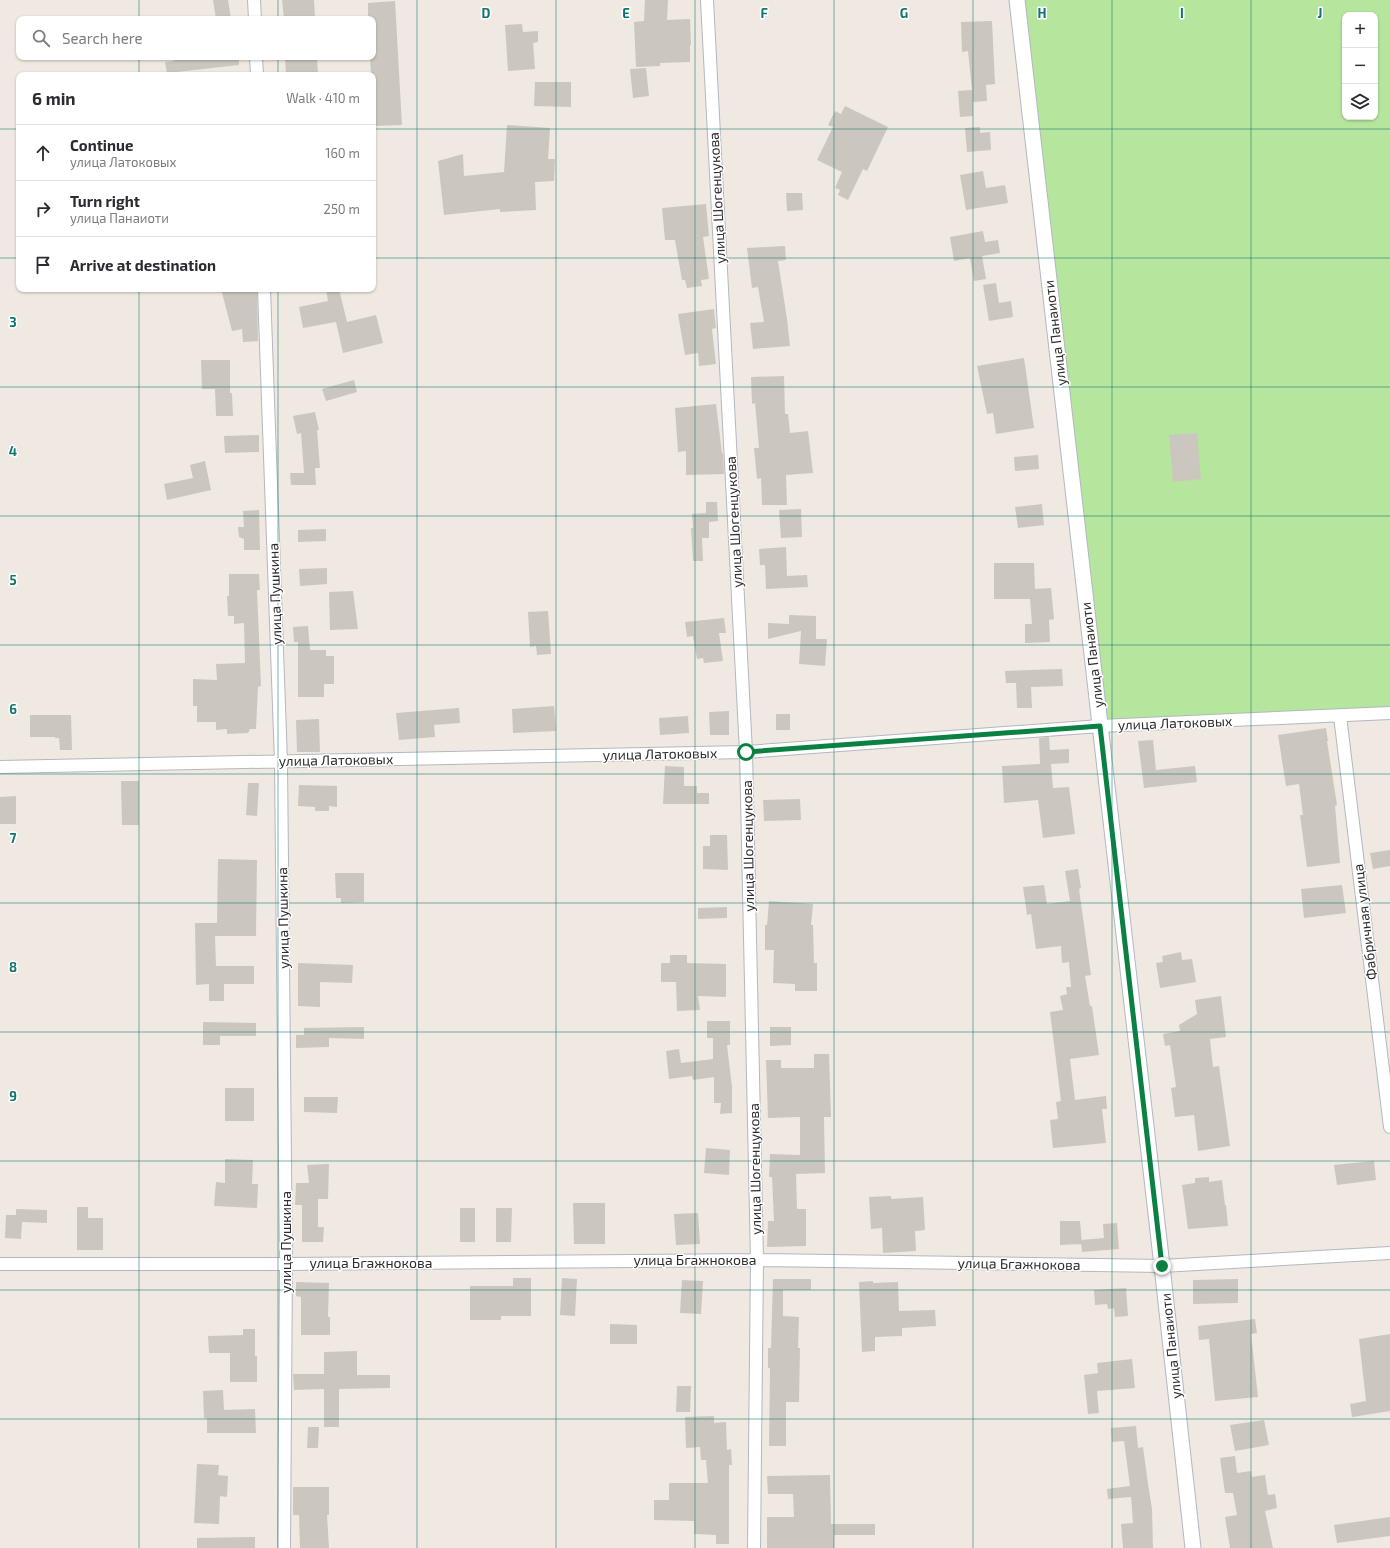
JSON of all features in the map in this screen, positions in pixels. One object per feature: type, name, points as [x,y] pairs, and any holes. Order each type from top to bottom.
[{"type":"street","points":[[254,0],[255,16]]},
{"type":"street","name":"улица Шогенцукова","points":[[707,0],[746,752],[757,1260],[754,1548]]},
{"type":"street","name":"улица Панаиоти","points":[[1017,0],[1162,1266],[1192,1548]]},
{"type":"street","points":[[256,60],[257,72]]},
{"type":"street","name":"улица Пушкина","points":[[264,292],[281,762],[286,1264],[284,1548]]},
{"type":"street","name":"улица Латоковых","points":[[0,767],[746,752],[1100,726],[1390,713]]},
{"type":"street","name":"Фабричная улица","points":[[1340,716],[1390,1127]]},
{"type":"street","name":"улица Бгажнокова","points":[[0,1264],[286,1264],[757,1260],[1162,1266],[1390,1253]]},
{"type":"green space","points":[[1017,0],[1390,0],[1390,713],[1100,726]]},
{"type":"building","points":[[213,0],[228,0],[231,16],[216,16]]},
{"type":"building","points":[[282,0],[314,0],[315,16],[284,16]]},
{"type":"building","points":[[645,0],[668,0],[667,20],[690,19],[690,62],[660,63],[660,66],[636,67],[634,22],[644,21]]},
{"type":"building","points":[[395,1],[402,125],[376,126],[376,72],[371,72],[370,60],[376,60],[376,16],[368,16],[368,3]]},
{"type":"building","points":[[992,21],[995,84],[986,85],[987,101],[973,102],[973,116],[960,117],[958,91],[972,90],[968,51],[962,52],[961,22]]},
{"type":"building","points":[[522,24],[523,32],[538,31],[538,42],[533,43],[535,69],[508,71],[505,25]]},
{"type":"building","points":[[239,60],[239,65],[167,72],[165,62]]},
{"type":"building","points":[[285,60],[317,60],[318,72],[286,72]]},
{"type":"building","points":[[646,68],[649,96],[633,98],[630,69]]},
{"type":"building","points":[[535,82],[571,82],[571,107],[534,106]]},
{"type":"building","points":[[845,106],[888,127],[867,171],[863,169],[848,200],[838,195],[840,190],[835,188],[842,172],[817,160],[833,127],[828,125],[835,111],[841,114]]},
{"type":"building","points":[[507,125],[550,128],[548,159],[555,159],[554,181],[535,182],[536,210],[500,212],[500,209],[444,215],[438,161],[463,154],[464,176],[504,172]]},
{"type":"building","points":[[980,127],[980,133],[990,132],[991,150],[967,152],[965,128]]},
{"type":"building","points":[[983,171],[986,188],[1005,185],[1008,203],[966,210],[960,175]]},
{"type":"building","points":[[786,193],[802,193],[803,210],[787,211]]},
{"type":"building","points":[[706,204],[709,236],[703,237],[709,279],[701,280],[702,286],[687,288],[685,280],[682,280],[675,240],[665,240],[662,208]]},
{"type":"building","points":[[983,231],[985,242],[998,240],[1000,253],[982,256],[986,279],[974,281],[970,258],[954,261],[950,237]]},
{"type":"building","points":[[785,246],[786,260],[778,261],[790,346],[753,349],[750,323],[764,322],[758,287],[752,288],[747,248]]},
{"type":"building","points":[[996,283],[999,303],[1011,301],[1013,317],[989,321],[983,285]]},
{"type":"building","points":[[222,292],[257,292],[258,341],[243,342],[242,329],[232,331]]},
{"type":"building","points":[[326,292],[340,292],[347,322],[376,315],[383,343],[343,353],[336,322],[303,328],[299,307],[328,301]]},
{"type":"building","points":[[714,309],[716,328],[712,329],[716,364],[699,366],[698,353],[685,355],[678,314]]},
{"type":"building","points":[[1024,358],[1034,428],[996,434],[993,413],[987,414],[977,366]]},
{"type":"building","points":[[201,360],[230,360],[230,393],[232,393],[233,416],[216,416],[215,389],[202,389]]},
{"type":"building","points":[[784,376],[785,414],[788,414],[790,433],[808,431],[813,473],[786,475],[787,505],[762,505],[761,478],[757,479],[754,448],[759,448],[755,403],[752,404],[751,377]]},
{"type":"building","points":[[354,380],[357,392],[326,401],[322,389]]},
{"type":"building","points":[[716,404],[723,453],[724,474],[686,475],[686,451],[678,452],[675,408]]},
{"type":"building","points":[[315,412],[319,430],[317,430],[320,468],[315,468],[316,485],[291,485],[290,473],[304,473],[301,433],[297,434],[293,416]]},
{"type":"building","points":[[1197,433],[1201,479],[1173,482],[1169,435]]},
{"type":"building","points":[[259,435],[259,452],[225,453],[224,436]]},
{"type":"building","points":[[1038,455],[1039,469],[1015,471],[1014,457]]},
{"type":"building","points":[[205,461],[211,490],[167,500],[164,484],[193,478],[190,465]]},
{"type":"building","points":[[706,502],[717,502],[718,521],[709,522],[709,538],[702,538],[703,561],[693,561],[691,528],[693,528],[692,514],[706,513]]},
{"type":"building","points":[[1042,504],[1044,525],[1018,528],[1015,507]]},
{"type":"building","points":[[801,509],[802,537],[781,538],[779,510]]},
{"type":"building","points":[[259,510],[260,550],[244,550],[244,539],[239,537],[238,527],[244,527],[243,511]]},
{"type":"building","points":[[326,529],[326,541],[298,542],[298,530]]},
{"type":"building","points":[[786,547],[787,576],[807,575],[808,587],[766,589],[765,565],[760,565],[759,549]]},
{"type":"building","points":[[994,563],[1034,563],[1035,589],[1051,588],[1054,619],[1049,620],[1050,642],[1025,643],[1025,624],[1032,624],[1030,599],[994,599]]},
{"type":"building","points":[[327,568],[327,584],[300,586],[299,569]]},
{"type":"building","points":[[229,574],[259,574],[260,590],[257,590],[261,686],[258,687],[256,729],[250,729],[248,733],[227,734],[227,729],[216,730],[216,722],[197,722],[197,706],[193,706],[193,679],[217,680],[216,664],[245,663],[244,623],[234,624],[234,616],[228,616],[227,596],[229,596]]},
{"type":"building","points":[[353,591],[358,629],[330,630],[329,592]]},
{"type":"building","points":[[548,611],[551,654],[537,655],[536,646],[530,647],[528,612]]},
{"type":"building","points":[[789,615],[816,616],[816,639],[827,639],[825,666],[799,664],[801,631],[768,639],[768,623],[789,624]]},
{"type":"building","points":[[724,618],[726,633],[719,633],[723,661],[704,663],[703,658],[697,659],[693,636],[687,637],[685,622]]},
{"type":"building","points":[[308,626],[310,650],[326,650],[326,656],[334,656],[334,684],[324,684],[324,697],[298,697],[298,642],[294,642],[293,627]]},
{"type":"building","points":[[1062,669],[1063,686],[1031,687],[1032,708],[1017,708],[1016,683],[1006,683],[1005,671]]},
{"type":"building","points":[[554,706],[556,731],[513,733],[512,709]]},
{"type":"building","points":[[459,708],[460,723],[434,725],[435,737],[399,740],[396,713]]},
{"type":"building","points":[[729,711],[729,735],[710,735],[709,712]]},
{"type":"building","points":[[776,714],[790,714],[790,730],[776,730]]},
{"type":"building","points":[[30,715],[71,715],[72,750],[60,750],[59,738],[30,737]]},
{"type":"building","points":[[688,716],[689,733],[660,735],[659,718]]},
{"type":"building","points":[[319,719],[320,752],[297,752],[296,720]]},
{"type":"building","points":[[1326,728],[1337,805],[1335,806],[1340,863],[1307,867],[1300,815],[1303,815],[1299,784],[1286,786],[1278,735]]},
{"type":"building","points":[[1049,737],[1050,750],[1069,749],[1069,763],[1051,764],[1053,788],[1069,787],[1075,834],[1043,838],[1038,800],[1004,803],[1002,766],[1040,764],[1039,738]]},
{"type":"building","points":[[1153,740],[1156,770],[1195,766],[1197,782],[1144,788],[1138,741]]},
{"type":"building","points":[[665,766],[684,767],[684,786],[697,786],[697,793],[709,793],[709,804],[663,804]]},
{"type":"building","points":[[121,781],[139,781],[139,825],[122,825]]},
{"type":"building","points":[[248,783],[259,783],[257,816],[246,815]]},
{"type":"building","points":[[299,785],[337,786],[337,807],[329,806],[329,811],[315,811],[315,807],[298,806]]},
{"type":"building","points":[[16,796],[16,824],[0,824],[0,797]]},
{"type":"building","points":[[800,799],[801,820],[764,821],[763,800]]},
{"type":"building","points":[[710,835],[727,835],[728,870],[703,869],[703,846],[710,846]]},
{"type":"building","points":[[1390,850],[1390,866],[1373,869],[1370,853]]},
{"type":"building","points":[[218,859],[257,860],[256,936],[215,936],[216,966],[254,966],[254,984],[224,984],[224,1001],[209,1001],[209,984],[196,985],[195,923],[217,923]]},
{"type":"building","points":[[1078,869],[1081,888],[1079,889],[1091,975],[1085,976],[1090,1006],[1092,1006],[1099,1055],[1070,1059],[1075,1100],[1106,1096],[1107,1109],[1102,1109],[1106,1143],[1053,1148],[1050,1120],[1058,1119],[1056,1102],[1061,1101],[1050,1012],[1063,1010],[1060,996],[1067,994],[1066,987],[1071,987],[1069,962],[1062,963],[1061,946],[1036,949],[1031,914],[1027,915],[1023,887],[1044,885],[1047,904],[1070,901],[1065,871]]},
{"type":"building","points":[[335,873],[364,873],[364,902],[341,903],[341,898],[336,898]]},
{"type":"building","points":[[1342,885],[1346,913],[1304,918],[1301,889]]},
{"type":"building","points":[[769,901],[813,904],[811,925],[813,925],[814,963],[817,963],[817,991],[795,991],[795,984],[773,983],[774,950],[765,950],[765,925],[767,925]]},
{"type":"building","points":[[727,907],[727,918],[698,919],[698,908]]},
{"type":"building","points":[[1181,952],[1182,960],[1192,959],[1196,982],[1160,988],[1156,963],[1163,962],[1162,956]]},
{"type":"building","points":[[670,955],[687,955],[687,963],[726,964],[726,997],[698,996],[700,1010],[677,1011],[676,982],[661,982],[661,963],[670,963]]},
{"type":"building","points":[[298,963],[353,965],[352,983],[320,982],[320,1007],[298,1006]]},
{"type":"building","points":[[1221,996],[1226,1037],[1210,1039],[1213,1067],[1219,1066],[1230,1146],[1198,1151],[1194,1115],[1175,1117],[1171,1088],[1176,1087],[1170,1045],[1165,1046],[1163,1034],[1180,1031],[1179,1025],[1197,1014],[1195,1000]]},
{"type":"building","points":[[707,1021],[730,1021],[730,1045],[727,1045],[732,1087],[732,1113],[720,1114],[721,1103],[714,1103],[714,1077],[693,1080],[692,1076],[669,1079],[666,1051],[679,1049],[681,1063],[713,1059],[713,1038],[707,1038]]},
{"type":"building","points":[[203,1022],[256,1023],[256,1036],[220,1036],[220,1045],[203,1045]]},
{"type":"building","points":[[364,1027],[364,1039],[329,1038],[329,1047],[296,1048],[296,1035],[304,1035],[304,1028]]},
{"type":"building","points":[[770,1027],[791,1027],[791,1045],[770,1046]]},
{"type":"building","points":[[814,1054],[829,1054],[831,1117],[824,1117],[825,1173],[796,1174],[797,1209],[806,1209],[806,1246],[767,1247],[768,1221],[774,1221],[772,1177],[769,1177],[770,1154],[800,1155],[800,1117],[768,1118],[766,1060],[781,1060],[781,1068],[814,1068]]},
{"type":"building","points":[[225,1088],[254,1088],[254,1121],[225,1121]]},
{"type":"building","points":[[304,1097],[338,1097],[337,1113],[304,1112]]},
{"type":"building","points":[[706,1148],[730,1150],[729,1175],[704,1173]]},
{"type":"building","points":[[225,1159],[253,1160],[252,1184],[258,1184],[257,1208],[214,1206],[216,1182],[225,1183]]},
{"type":"building","points":[[1374,1161],[1376,1180],[1337,1185],[1334,1165]]},
{"type":"building","points":[[329,1164],[328,1199],[318,1199],[318,1227],[324,1227],[323,1242],[302,1242],[302,1205],[295,1205],[296,1183],[309,1183],[307,1165]]},
{"type":"building","points":[[1209,1177],[1209,1182],[1222,1180],[1228,1226],[1188,1229],[1182,1185],[1195,1183],[1195,1178]]},
{"type":"building","points":[[891,1196],[891,1199],[923,1197],[925,1230],[915,1231],[916,1251],[883,1253],[882,1228],[871,1229],[869,1197]]},
{"type":"building","points":[[573,1203],[605,1203],[605,1244],[574,1244]]},
{"type":"building","points":[[77,1207],[88,1207],[88,1218],[103,1218],[103,1250],[77,1250]]},
{"type":"building","points":[[460,1208],[475,1208],[475,1242],[460,1242]]},
{"type":"building","points":[[496,1208],[512,1208],[511,1242],[496,1242]]},
{"type":"building","points":[[16,1209],[47,1210],[47,1223],[22,1222],[21,1239],[5,1238],[6,1215],[16,1215]]},
{"type":"building","points":[[698,1213],[700,1244],[676,1245],[674,1214]]},
{"type":"building","points":[[1060,1221],[1080,1221],[1082,1244],[1060,1245]]},
{"type":"building","points":[[1117,1223],[1119,1249],[1082,1252],[1081,1240],[1104,1238],[1103,1224]]},
{"type":"building","points":[[513,1278],[531,1278],[531,1316],[501,1316],[501,1320],[470,1320],[470,1286],[513,1286]]},
{"type":"building","points":[[562,1278],[577,1279],[575,1316],[560,1315]]},
{"type":"building","points":[[773,1279],[811,1279],[811,1290],[783,1290],[783,1316],[799,1317],[798,1348],[800,1348],[799,1402],[786,1402],[786,1446],[769,1446],[770,1368],[768,1368],[768,1348],[771,1348]]},
{"type":"building","points":[[1238,1279],[1238,1303],[1193,1304],[1193,1280]]},
{"type":"building","points":[[682,1280],[703,1281],[701,1314],[680,1313]]},
{"type":"building","points":[[873,1281],[873,1283],[898,1282],[899,1311],[935,1310],[936,1326],[902,1328],[902,1336],[875,1337],[875,1351],[862,1352],[859,1282]]},
{"type":"building","points":[[296,1282],[329,1283],[328,1317],[330,1317],[330,1335],[301,1335],[301,1297],[296,1296]]},
{"type":"building","points":[[1126,1288],[1128,1316],[1115,1317],[1114,1308],[1108,1309],[1107,1304],[1095,1305],[1094,1290]]},
{"type":"building","points":[[1255,1319],[1257,1333],[1251,1334],[1258,1397],[1215,1401],[1209,1339],[1199,1340],[1198,1326]]},
{"type":"building","points":[[610,1324],[637,1325],[637,1344],[610,1344]]},
{"type":"building","points":[[243,1329],[255,1329],[257,1382],[230,1382],[230,1353],[209,1353],[208,1336],[243,1335]]},
{"type":"building","points":[[1390,1334],[1390,1411],[1352,1417],[1350,1404],[1366,1401],[1359,1339]]},
{"type":"building","points":[[357,1351],[357,1375],[390,1375],[390,1388],[339,1389],[339,1427],[324,1427],[324,1389],[294,1390],[293,1374],[324,1374],[324,1352]]},
{"type":"building","points":[[1132,1359],[1135,1388],[1097,1391],[1099,1413],[1088,1414],[1084,1375],[1098,1373],[1097,1363]]},
{"type":"building","points":[[677,1386],[691,1386],[690,1412],[676,1412]]},
{"type":"building","points":[[223,1390],[224,1410],[255,1409],[256,1433],[207,1433],[207,1418],[204,1418],[203,1391]]},
{"type":"building","points":[[714,1416],[714,1423],[726,1422],[727,1450],[731,1449],[732,1465],[729,1465],[729,1544],[716,1544],[716,1535],[694,1534],[694,1521],[654,1520],[654,1500],[669,1500],[669,1483],[708,1483],[706,1460],[701,1460],[700,1447],[686,1448],[685,1417]]},
{"type":"building","points":[[1264,1420],[1269,1445],[1235,1451],[1230,1425]]},
{"type":"building","points":[[1136,1426],[1138,1448],[1143,1447],[1152,1509],[1153,1548],[1123,1548],[1121,1524],[1133,1523],[1131,1497],[1108,1499],[1107,1489],[1130,1486],[1124,1441],[1112,1442],[1111,1428]]},
{"type":"building","points":[[308,1427],[319,1427],[318,1448],[307,1448]]},
{"type":"building","points":[[1235,1456],[1237,1473],[1251,1471],[1252,1477],[1265,1475],[1268,1495],[1275,1494],[1277,1508],[1265,1511],[1273,1548],[1230,1548],[1225,1517],[1237,1515],[1233,1493],[1225,1493],[1220,1458]]},
{"type":"building","points":[[197,1464],[219,1465],[218,1475],[228,1476],[227,1497],[220,1496],[219,1524],[194,1523]]},
{"type":"building","points":[[830,1475],[831,1524],[875,1524],[875,1535],[834,1535],[834,1548],[767,1548],[767,1517],[794,1517],[793,1494],[768,1494],[767,1476]]},
{"type":"building","points":[[293,1487],[329,1487],[329,1515],[327,1515],[329,1548],[300,1548],[299,1515],[293,1515]]},
{"type":"building","points":[[1390,1517],[1390,1536],[1337,1543],[1334,1525]]},
{"type":"building","points":[[255,1537],[255,1548],[197,1548],[197,1538]]},
{"type":"route","points":[[746,752],[1100,726],[1162,1266]]}]
